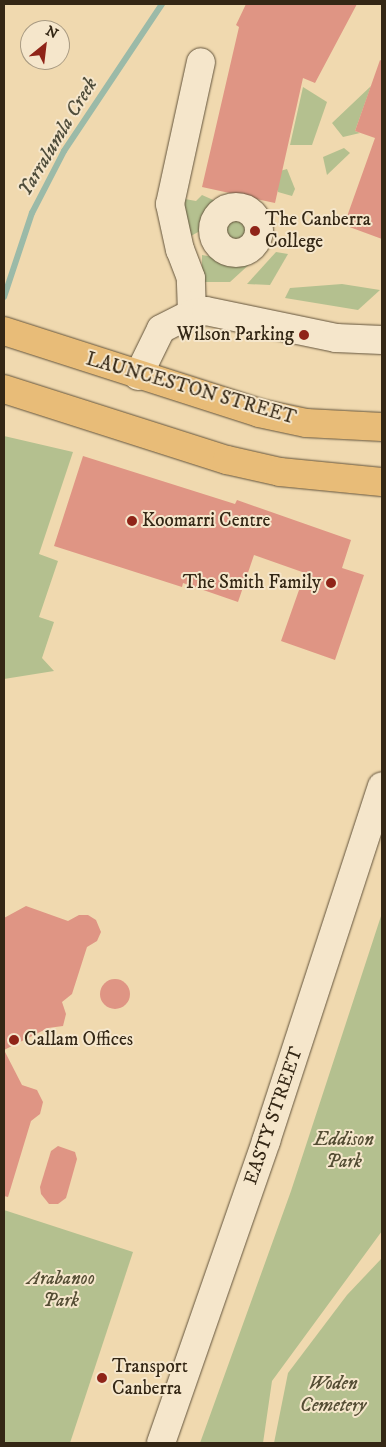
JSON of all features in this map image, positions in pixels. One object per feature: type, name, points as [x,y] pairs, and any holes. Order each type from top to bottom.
[{"type":"main road","name":"LAUNCESTON STREET","points":[[15,335],[138,376],[251,410],[306,423],[382,427]]},
{"type":"main road","points":[[9,391],[227,460],[280,472],[382,482]]},
{"type":"street","points":[[192,313],[192,278],[180,250],[170,204],[201,62]]},
{"type":"street","points":[[180,250],[215,239]]},
{"type":"street","points":[[138,376],[160,329],[192,313],[206,311],[336,338],[382,340]]},
{"type":"street","name":"EASTY STREET","points":[[161,1443],[266,1141],[382,787]]},
{"type":"green space","points":[[371,86],[355,131],[360,133],[343,137],[332,123]]},
{"type":"green space","points":[[303,87],[327,102],[312,145],[290,145]]},
{"type":"green space","points":[[344,148],[350,153],[327,175],[323,157]]},
{"type":"green space","points":[[287,169],[295,189],[292,196],[278,192],[277,187],[280,171]]},
{"type":"green space","points":[[202,195],[220,203],[200,231],[189,237],[180,214],[185,199],[196,201]]},
{"type":"green space","points":[[226,220],[243,220],[248,226],[251,238],[247,242],[224,244],[219,240],[218,229]]},
{"type":"green space","points":[[261,249],[263,252],[230,282],[202,282],[202,255],[236,261]]},
{"type":"green space","points":[[276,252],[288,254],[270,285],[247,284]]},
{"type":"green space","points":[[342,284],[380,290],[358,310],[285,298],[290,288]]},
{"type":"green space","points":[[4,436],[73,452],[39,554],[58,561],[39,617],[54,622],[42,658],[54,671],[4,679]]},
{"type":"green space","name":"Eddison Park","points":[[382,913],[382,1231],[272,1381],[263,1443],[200,1443],[291,1191]]},
{"type":"green space","name":"Arabanoo Park","points":[[4,1210],[133,1252],[70,1443],[4,1443]]},
{"type":"green space","name":"Woden Cemetery","points":[[382,1258],[382,1443],[274,1443],[288,1373],[347,1295]]},
{"type":"building","points":[[246,4],[357,4],[315,83],[303,78],[275,203],[202,187],[239,27],[236,25]]},
{"type":"building","points":[[380,60],[382,61],[382,239],[344,225],[375,138],[355,131]]},
{"type":"building","points":[[83,456],[235,504],[237,500],[351,540],[342,568],[364,575],[335,660],[281,641],[305,573],[254,555],[238,602],[183,583],[182,587],[54,546]]},
{"type":"building","name":"Callam Offices","points":[[26,906],[68,921],[79,915],[88,915],[96,920],[101,932],[97,941],[87,947],[72,994],[62,1002],[66,1014],[63,1026],[48,1028],[4,1050],[4,918]]},
{"type":"building","points":[[115,979],[121,980],[129,988],[129,1000],[121,1008],[115,1009],[109,1008],[101,1000],[100,994],[101,988],[109,980]]},
{"type":"building","points":[[4,1050],[22,1085],[37,1090],[43,1102],[40,1114],[31,1121],[8,1197],[4,1196]]},
{"type":"building","points":[[58,1146],[75,1152],[77,1159],[66,1198],[58,1204],[49,1204],[41,1194],[40,1187],[51,1151]]},
{"type":"waterway","name":"Yarralumla Creek","points":[[4,297],[32,213],[64,151],[162,4]]},
{"type":"place","name":"The Canberra College","points":[[255,231]]},
{"type":"place","name":"Wilson Parking","points":[[304,335]]},
{"type":"place","name":"Koomarri Centre","points":[[132,521]]},
{"type":"place","name":"The Smith Family","points":[[331,583]]},
{"type":"place","name":"Callam Offices","points":[[14,1040]]},
{"type":"place","name":"Transport Canberra","points":[[102,1378]]}]
